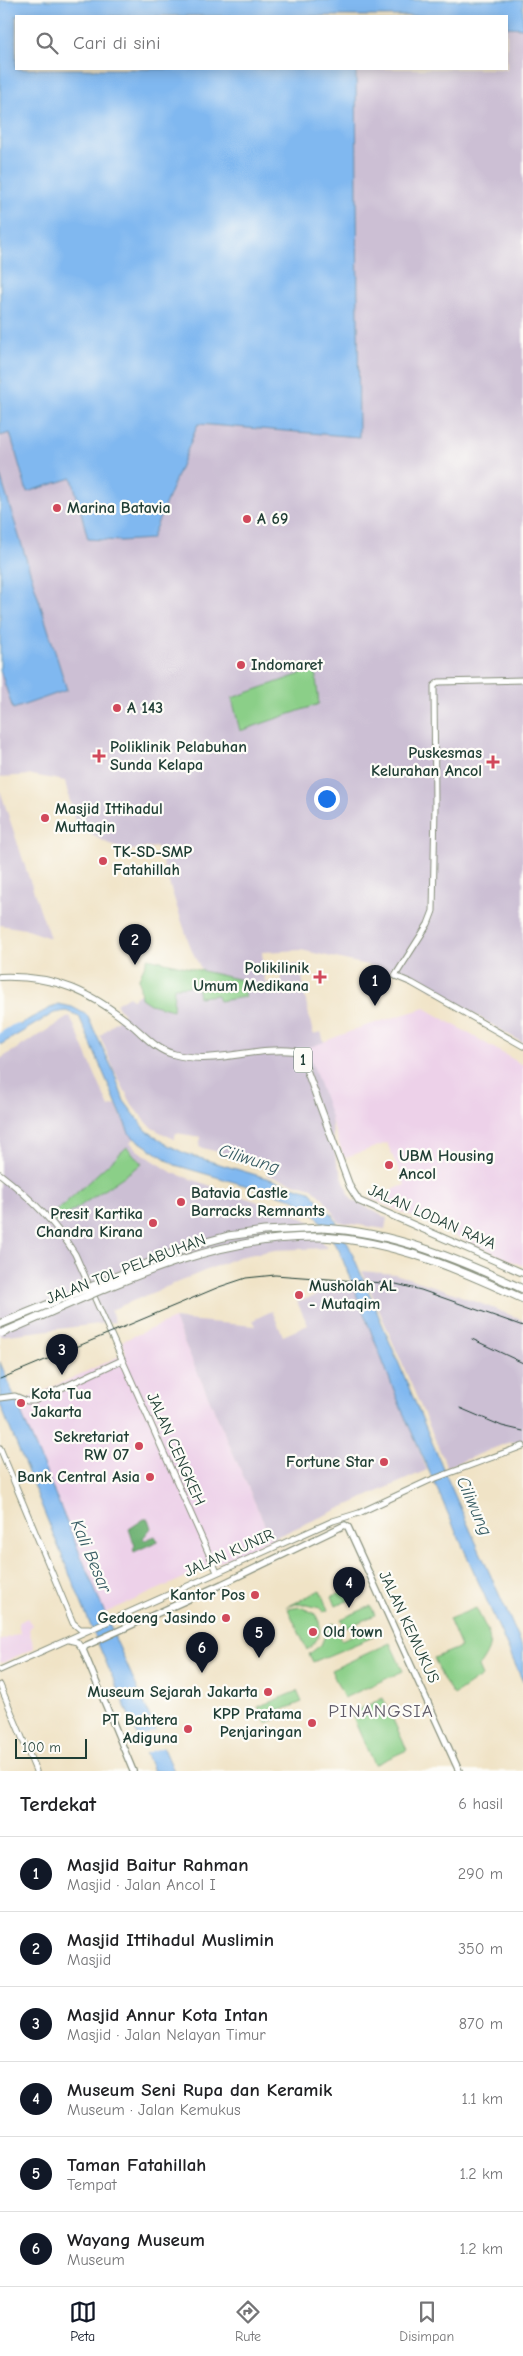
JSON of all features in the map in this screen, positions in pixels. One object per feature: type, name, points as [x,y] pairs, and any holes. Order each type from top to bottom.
[{"type":"highway","name":"JALAN LODAN RAYA","points":[[0,977],[54,982],[81,991],[102,1002],[157,1047],[174,1054],[198,1059],[295,1050],[304,1062],[347,1180],[352,1192],[359,1201],[523,1273]]},
{"type":"highway","name":"JALAN TOL PELABUHAN","points":[[0,1324],[188,1247],[228,1236],[286,1229],[345,1229],[397,1239],[453,1258],[523,1289]]},
{"type":"highway","name":"JALAN TOL PELABUHAN","points":[[0,1333],[206,1252],[238,1244],[285,1238],[346,1239],[406,1251],[459,1270],[523,1299]]},
{"type":"main road","name":"JALAN KUNIR","points":[[83,1650],[85,1646],[94,1641],[345,1525]]},
{"type":"main road","name":"JALAN KEMUKUS","points":[[345,1525],[350,1532],[459,1771]]},
{"type":"main road","points":[[83,1650],[133,1771]]},
{"type":"street","points":[[523,680],[436,683],[434,686],[435,805],[433,911],[428,924],[394,976],[412,983],[523,1046]]},
{"type":"street","name":"JALAN CENGKEH","points":[[0,1174],[32,1200],[63,1235],[87,1277],[217,1572]]},
{"type":"street","points":[[0,1398],[15,1396],[27,1401],[34,1401],[122,1360]]},
{"type":"street","name":"JALAN KUNIR","points":[[111,1621],[428,1481],[523,1446]]},
{"type":"street","points":[[0,1448],[73,1623],[78,1627],[89,1629]]},
{"type":"street","name":"JALAN KUNIR","points":[[111,1621],[335,1518],[358,1511],[403,1492]]},
{"type":"street","points":[[0,1670],[89,1629],[111,1621]]},
{"type":"street","points":[[66,1640],[71,1635],[73,1623]]},
{"type":"street","points":[[66,1640],[77,1642],[83,1650]]},
{"type":"street","points":[[0,1685],[36,1771]]},
{"type":"shaded area","points":[[508,27],[523,28],[523,1043],[406,974],[301,950],[262,952],[265,983],[282,981],[279,963],[301,965],[304,992],[313,1034],[321,1032],[324,1042],[307,1048],[331,1117],[336,1160],[351,1199],[387,1218],[385,1229],[339,1222],[324,1199],[312,1188],[267,1175],[268,1165],[199,1147],[201,1137],[176,1133],[174,1139],[152,1128],[134,1108],[115,1072],[100,1036],[124,1014],[116,1004],[129,996],[133,999],[141,993],[142,998],[173,1009],[174,987],[241,980],[203,973],[191,949],[157,847],[123,851],[76,827],[65,781],[32,775],[0,777],[0,670],[13,708],[67,690],[0,475],[0,436],[10,433],[27,491],[72,478],[81,510],[151,539],[197,424],[359,437],[356,70],[508,70]]},
{"type":"shaded area","points":[[0,790],[50,938],[25,929],[0,925]]},
{"type":"shaded area","points":[[425,1008],[523,1065],[523,1266],[370,1198],[405,1185],[387,1143],[344,1158],[307,1048],[362,1027]]},
{"type":"shaded area","points":[[70,1016],[109,1107],[116,1105],[129,1133],[134,1138],[130,1142],[137,1150],[173,1173],[309,1221],[327,1248],[275,1250],[238,1257],[111,1310],[115,1322],[0,1336],[0,1059]]},
{"type":"shaded area","points":[[362,1271],[395,1274],[443,1289],[523,1320],[523,1441],[507,1443],[447,1467]]},
{"type":"shaded area","points":[[352,1283],[427,1470],[271,1539],[174,1319],[256,1326],[253,1320],[272,1311],[283,1336],[308,1325],[297,1302]]},
{"type":"shaded area","points":[[174,1319],[271,1539],[105,1613],[16,1400],[27,1399],[126,1353],[122,1341]]},
{"type":"shaded area","points":[[27,1618],[32,1625],[29,1630],[34,1648],[2,1663],[0,1661],[0,1641],[20,1633],[18,1623]]},
{"type":"green space","points":[[315,669],[319,704],[240,731],[232,698]]},
{"type":"green space","points":[[148,958],[241,980],[245,997],[219,1001],[217,995],[199,997],[197,986],[174,987],[173,1010],[150,1004],[141,998],[139,978]]},
{"type":"green space","points":[[127,1147],[142,1164],[55,1223],[51,1216]]},
{"type":"green space","points":[[144,1519],[148,1519],[151,1528],[143,1538],[145,1540],[155,1536],[158,1541],[134,1552],[133,1548],[135,1546],[129,1529]]},
{"type":"green space","points":[[361,1583],[365,1593],[336,1606],[332,1596]]},
{"type":"green space","points":[[320,1590],[328,1610],[323,1612],[320,1608],[299,1603],[287,1607]]},
{"type":"green space","points":[[371,1606],[375,1615],[346,1628],[341,1619]]},
{"type":"green space","points":[[300,1607],[314,1613],[320,1628],[318,1637],[307,1650],[288,1609]]},
{"type":"green space","points":[[476,1608],[488,1631],[490,1644],[478,1667],[482,1676],[454,1695],[444,1681],[434,1658],[461,1647],[449,1619]]},
{"type":"green space","points":[[334,1623],[341,1640],[369,1629],[373,1637],[313,1662],[309,1654],[321,1645],[329,1625]]},
{"type":"green space","points":[[390,1643],[403,1671],[344,1698],[331,1670]]},
{"type":"green space","points":[[297,1691],[302,1702],[277,1712],[279,1718],[266,1723],[258,1707]]},
{"type":"green space","points":[[383,1698],[407,1750],[374,1765],[351,1713]]},
{"type":"water","points":[[0,0],[523,0],[523,28],[508,27],[508,15],[15,15],[15,70],[356,70],[359,437],[198,424],[151,539],[120,541],[88,539],[72,478],[27,492],[10,433],[0,436]]},
{"type":"water","points":[[0,475],[67,690],[13,709],[0,670]]},
{"type":"water","points":[[58,1004],[72,1007],[87,1015],[113,1070],[124,1101],[146,1130],[166,1144],[186,1154],[310,1191],[333,1216],[350,1248],[448,1480],[523,1648],[523,1682],[401,1408],[339,1250],[319,1219],[296,1200],[175,1165],[134,1138],[129,1133],[79,1016],[66,1011],[54,1013],[0,1045],[0,1037]]},
{"type":"water","points":[[0,1362],[116,1640],[174,1771],[153,1771],[99,1646],[0,1404]]},
{"type":"pier","points":[[157,1730],[164,1747],[143,1754],[137,1738]]},
{"type":"waterway","name":"Ciliwung","points":[[0,1038],[16,1028]]},
{"type":"railway","points":[[0,1379],[219,1287],[246,1278],[275,1275],[396,1284],[421,1290],[523,1326]]},
{"type":"railway","points":[[472,1339],[523,1363]]},
{"type":"railway","points":[[460,1408],[502,1426],[523,1431]]},
{"type":"place","name":"Marina Batavia","points":[[57,508]]},
{"type":"place","name":"A 69","points":[[247,519]]},
{"type":"place","name":"Indomaret","points":[[241,665]]},
{"type":"place","name":"A 143","points":[[117,708]]},
{"type":"place","name":"Poliklinik Pelabuhan Sunda Kelapa","points":[[99,756]]},
{"type":"place","name":"Puskesmas Kelurahan Ancol","points":[[493,762]]},
{"type":"place","name":"Masjid Ittihadul Muttaqin","points":[[45,818]]},
{"type":"place","name":"TK-SD-SMP Fatahillah","points":[[103,861]]},
{"type":"place","name":"Masjid Ittihadul Muslimin","points":[[135,965]]},
{"type":"place","name":"Polikilinik Umum Medikana","points":[[320,977]]},
{"type":"place","name":"Masjid Baitur Rahman","points":[[375,1006]]},
{"type":"place","name":"UBM Housing Ancol","points":[[389,1165]]},
{"type":"place","name":"Batavia Castle Barracks Remnants","points":[[181,1202]]},
{"type":"place","name":"Presit Kartika Chandra Kirana","points":[[153,1223]]},
{"type":"place","name":"Musholah AL - Mutaqim","points":[[299,1295]]},
{"type":"place","name":"Masjid Annur Kota Intan","points":[[62,1375]]},
{"type":"place","name":"Kota Tua Jakarta","points":[[21,1403]]},
{"type":"place","name":"Sekretariat RW 07","points":[[139,1446]]},
{"type":"place","name":"Fortune Star","points":[[384,1462]]},
{"type":"place","name":"Bank Central Asia","points":[[150,1477]]},
{"type":"place","name":"Kantor Pos","points":[[255,1595]]},
{"type":"place","name":"Museum Seni Rupa dan Keramik","points":[[349,1608]]},
{"type":"place","name":"Gedoeng Jasindo","points":[[226,1618]]},
{"type":"place","name":"Old town","points":[[313,1632]]},
{"type":"place","name":"Taman Fatahillah","points":[[259,1658]]},
{"type":"place","name":"Wayang Museum","points":[[202,1673]]},
{"type":"place","name":"Museum Sejarah Jakarta","points":[[268,1692]]},
{"type":"place","name":"KPP Pratama Penjaringan","points":[[312,1723]]},
{"type":"place","name":"PT Bahtera Adiguna","points":[[188,1729]]},
{"type":"district","name":"PINANGSIA","points":[[381,1711]]},
{"type":"water label","name":"Kali Besar","points":[[91,1556]]}]
